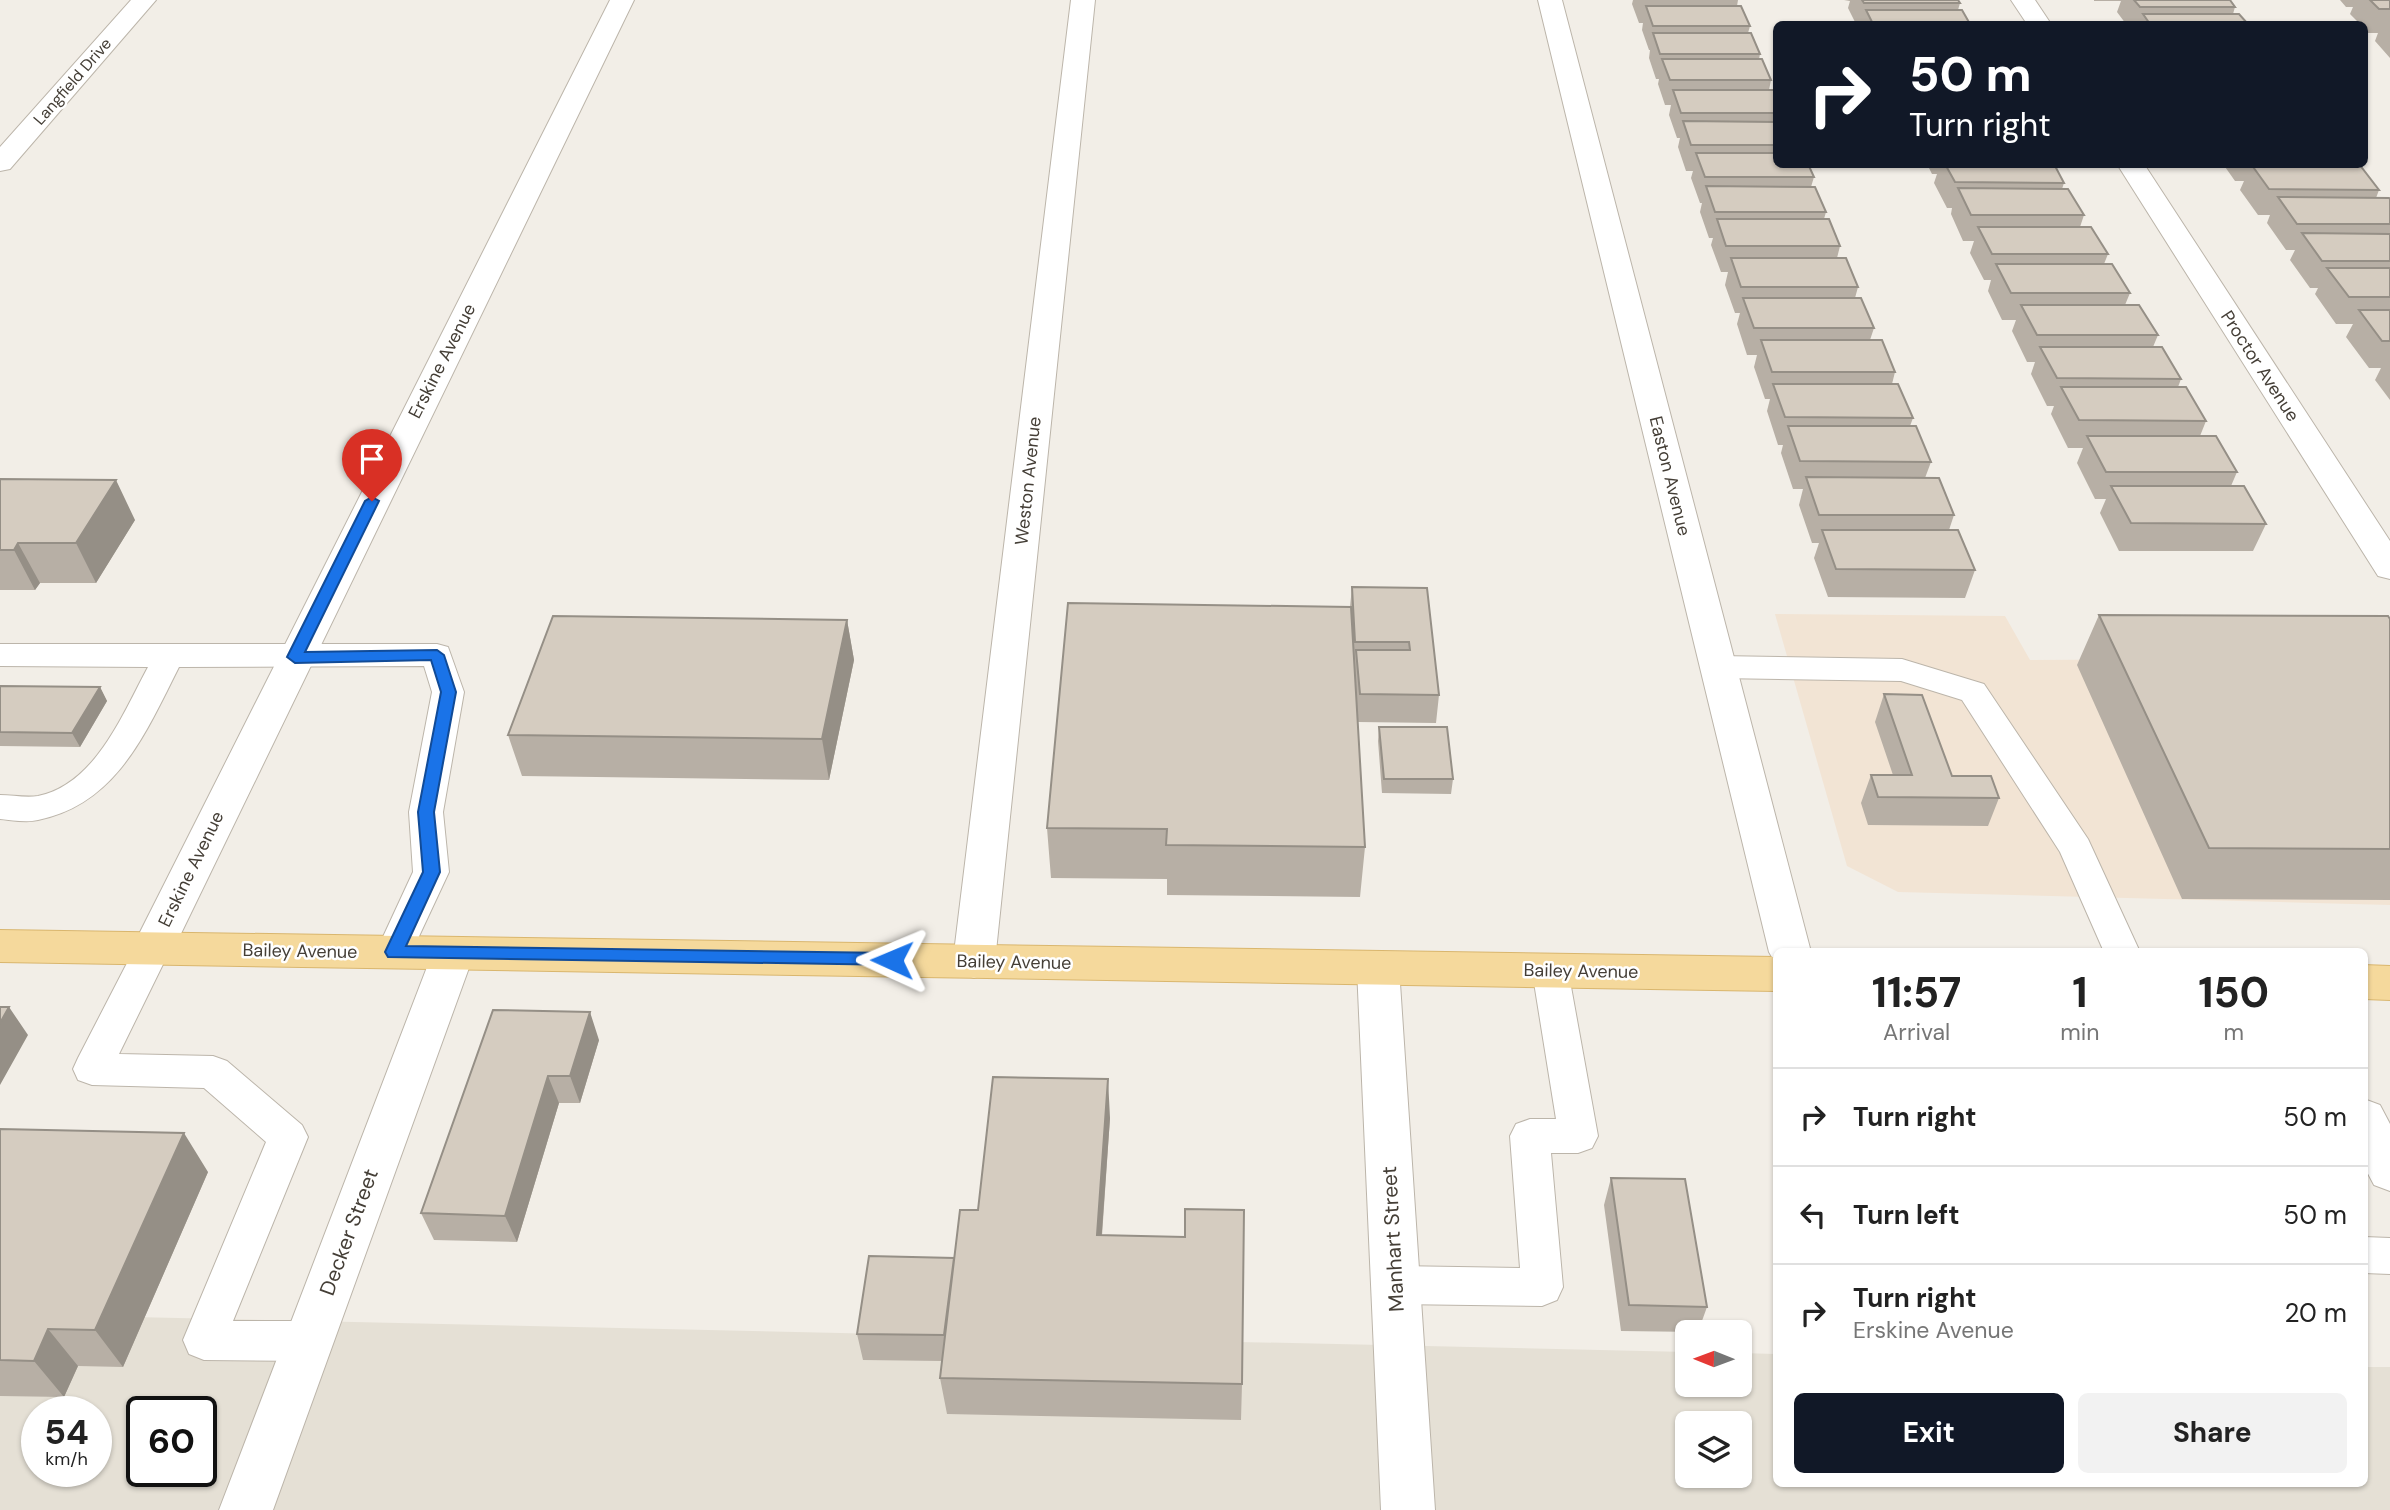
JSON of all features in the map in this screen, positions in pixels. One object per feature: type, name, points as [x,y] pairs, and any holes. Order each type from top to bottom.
[{"type":"main road","name":"Bailey Avenue","points":[[0,946],[1773,974]]},
{"type":"main road","points":[[2368,982],[2390,983]]},
{"type":"street","name":"Langfield Drive","points":[[0,163],[144,0]]},
{"type":"street","name":"Erskine Avenue","points":[[153,948],[622,0]]},
{"type":"street","name":"Weston Avenue","points":[[974,961],[1083,0]]},
{"type":"street","name":"Easton Avenue","points":[[1550,0],[1789,948]]},
{"type":"street","points":[[2023,0],[2037,21]]},
{"type":"street","name":"Proctor Avenue","points":[[2133,168],[2390,568]]},
{"type":"street","name":"Decker Street","points":[[246,1510],[453,954]]},
{"type":"street","name":"Manhart Street","points":[[1378,968],[1408,1510]]},
{"type":"street","points":[[2368,1126],[2390,1171]]},
{"type":"lane","points":[[0,655],[437,655],[448,692],[426,812],[431,872],[394,952]]},
{"type":"lane","points":[[0,807],[39,808],[74,794],[107,769],[169,656]]},
{"type":"lane","points":[[1718,667],[1902,670],[1973,692],[2076,848],[2120,948]]},
{"type":"lane","points":[[153,948],[92,1069],[214,1072],[288,1137],[204,1340],[309,1341]]},
{"type":"lane","points":[[1396,1285],[1542,1287],[1530,1136],[1578,1136],[1550,970]]},
{"type":"lane","points":[[2368,1255],[2390,1256]]},
{"type":"shaded area","points":[[1775,614],[2005,616],[2030,660],[2367,658],[2390,696],[2390,905],[1898,892],[1847,866]]},
{"type":"shaded area","points":[[0,1314],[1675,1352],[1675,1397],[1752,1397],[1752,1353],[1773,1354],[1773,1487],[2368,1487],[2368,1367],[2390,1367],[2390,1510],[0,1510]]},
{"type":"building","points":[[1862,0],[1958,0],[1960,3],[1864,3]]},
{"type":"building","points":[[2134,0],[2230,0],[2235,7],[2140,7]]},
{"type":"building","points":[[2370,0],[2390,0],[2390,9],[2379,9]]},
{"type":"building","points":[[1646,6],[1741,6],[1750,26],[1653,26]]},
{"type":"building","points":[[1866,10],[1962,10],[1968,21],[1872,21]]},
{"type":"building","points":[[2143,14],[2239,14],[2245,21],[2148,21]]},
{"type":"building","points":[[1653,33],[1751,33],[1760,54],[1660,54]]},
{"type":"building","points":[[1662,59],[1762,59],[1771,80],[1670,80]]},
{"type":"building","points":[[1673,90],[1773,90],[1773,113],[1681,113]]},
{"type":"building","points":[[1683,121],[1773,122],[1773,145],[1691,145]]},
{"type":"building","points":[[1696,153],[1773,153],[1773,168],[1810,168],[1814,177],[1705,177]]},
{"type":"building","points":[[1947,168],[2056,168],[2064,183],[1955,182]]},
{"type":"building","points":[[2254,168],[2362,168],[2379,190],[2269,189]]},
{"type":"building","points":[[1706,186],[1815,187],[1826,212],[1715,212]]},
{"type":"building","points":[[1958,188],[2068,189],[2084,215],[1971,215]]},
{"type":"building","points":[[2278,197],[2389,198],[2390,224],[2297,224]]},
{"type":"building","points":[[1717,219],[1829,219],[1840,246],[1726,246]]},
{"type":"building","points":[[1978,227],[2091,227],[2108,254],[1992,254]]},
{"type":"building","points":[[2302,233],[2390,234],[2390,261],[2322,261]]},
{"type":"building","points":[[1731,258],[1846,258],[1858,287],[1741,287]]},
{"type":"building","points":[[1996,264],[2112,264],[2130,293],[2011,293]]},
{"type":"building","points":[[2327,268],[2390,268],[2390,297],[2349,297]]},
{"type":"building","points":[[1743,298],[1861,298],[1874,328],[1754,328]]},
{"type":"building","points":[[2021,305],[2139,305],[2158,335],[2037,335]]},
{"type":"building","points":[[2359,310],[2390,310],[2390,341],[2382,341]]},
{"type":"building","points":[[1761,340],[1882,340],[1895,372],[1772,372]]},
{"type":"building","points":[[2040,347],[2162,347],[2181,379],[2057,378]]},
{"type":"building","points":[[1773,384],[1898,384],[1913,418],[1785,417]]},
{"type":"building","points":[[2061,387],[2186,387],[2206,421],[2079,420]]},
{"type":"building","points":[[1788,426],[1916,426],[1931,462],[1800,461]]},
{"type":"building","points":[[2087,436],[2216,436],[2237,472],[2106,472]]},
{"type":"building","points":[[1806,477],[1939,478],[1954,515],[1819,515]]},
{"type":"building","points":[[0,479],[116,480],[76,543],[18,543],[14,550],[0,550]]},
{"type":"building","points":[[2111,486],[2244,486],[2266,524],[2131,523]]},
{"type":"building","points":[[1822,530],[1958,530],[1975,570],[1836,569]]},
{"type":"building","points":[[1352,587],[1427,588],[1439,695],[1360,694],[1356,650],[1410,650],[1409,642],[1355,642]]},
{"type":"building","points":[[1068,603],[1351,607],[1365,847],[1166,845],[1167,829],[1047,828]]},
{"type":"building","points":[[2099,615],[2388,616],[2390,849],[2209,848]]},
{"type":"building","points":[[553,616],[847,620],[822,739],[508,735]]},
{"type":"building","points":[[0,686],[100,687],[72,733],[0,732]]},
{"type":"building","points":[[1884,694],[1922,695],[1952,776],[1991,776],[1999,798],[1878,797],[1871,775],[1912,775]]},
{"type":"building","points":[[1379,727],[1447,727],[1453,779],[1384,779]]},
{"type":"building","points":[[0,1007],[9,1007],[0,1023]]},
{"type":"building","points":[[493,1010],[590,1012],[570,1076],[548,1076],[505,1216],[421,1213]]},
{"type":"building","points":[[993,1077],[1108,1079],[1097,1235],[1185,1237],[1185,1209],[1244,1210],[1242,1384],[940,1378],[960,1210],[978,1210]]},
{"type":"building","points":[[0,1129],[184,1133],[95,1330],[48,1329],[34,1361],[0,1360]]},
{"type":"building","points":[[1611,1178],[1685,1179],[1707,1307],[1629,1305]]},
{"type":"building","points":[[869,1256],[954,1258],[944,1335],[857,1334]]},
{"type":"route","points":[[372,501],[295,657],[437,655],[448,692],[426,812],[431,872],[394,952],[892,960]]}]
